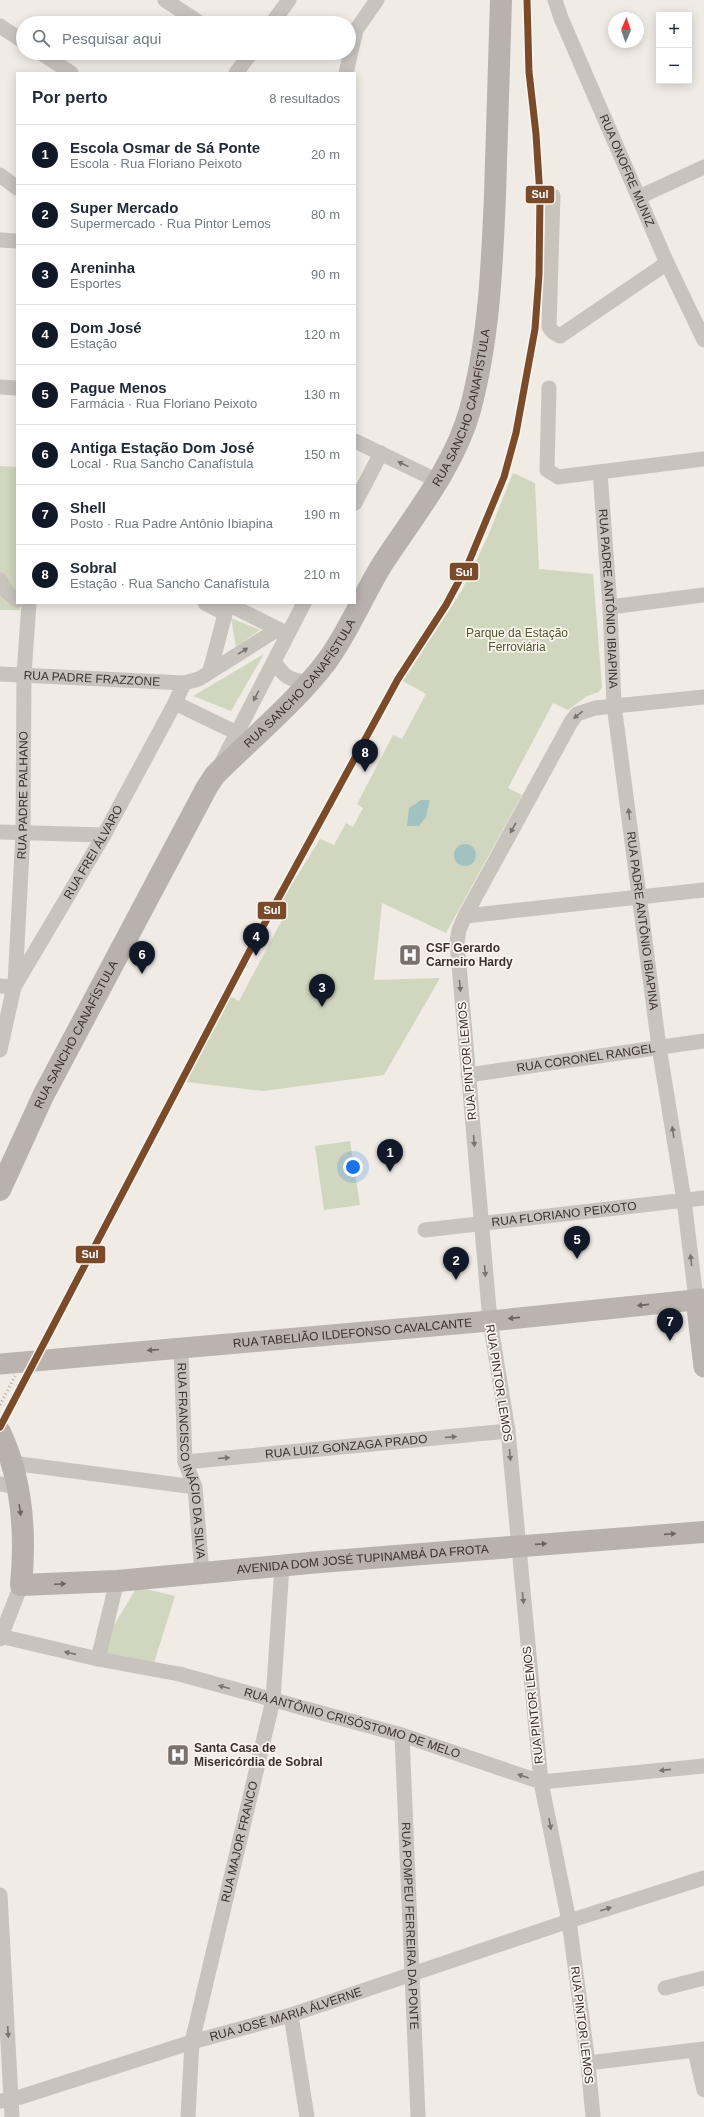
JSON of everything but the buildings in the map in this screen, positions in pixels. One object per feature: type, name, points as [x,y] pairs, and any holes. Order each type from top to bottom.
[{"type":"main road","name":"RUA SANCHO CANAFÍSTULA","points":[[0,1190],[43,1096],[215,776],[309,682],[340,640],[382,565],[438,481],[460,440],[470,411],[486,328],[492,247],[501,0]]},
{"type":"main road","name":"RUA TABELIÃO ILDEFONSO CAVALCANTE","points":[[0,1364],[490,1321],[700,1299]]},
{"type":"main road","name":"RUA PADRE ANTÔNIO IBIAPINA","points":[[700,1299],[704,1367]]},
{"type":"main road","points":[[0,1432],[12,1463],[8,1486],[24,1552],[21,1585]]},
{"type":"main road","name":"AVENIDA DOM JOSÉ TUPINAMBÁ DA FROTA","points":[[21,1585],[116,1581],[517,1545],[704,1532]]},
{"type":"street","points":[[166,0],[190,16]]},
{"type":"street","points":[[277,16],[289,0]]},
{"type":"street","points":[[356,30],[377,0]]},
{"type":"street","name":"RUA ONOFRE MUNIZ","points":[[555,0],[561,18],[667,263],[704,340]]},
{"type":"street","points":[[0,26],[16,37]]},
{"type":"street","points":[[51,60],[69,72]]},
{"type":"street","points":[[237,72],[244,60]]},
{"type":"street","points":[[346,72],[349,60]]},
{"type":"street","points":[[639,197],[704,167]]},
{"type":"street","points":[[0,176],[16,187]]},
{"type":"street","points":[[553,196],[549,327],[553,332],[560,336],[667,263]]},
{"type":"street","points":[[0,240],[16,241]]},
{"type":"street","points":[[0,387],[16,388]]},
{"type":"street","points":[[549,388],[547,470],[558,477],[704,459]]},
{"type":"street","points":[[356,441],[438,481]]},
{"type":"street","points":[[356,501],[381,453]]},
{"type":"street","name":"RUA PADRE ANTÔNIO IBIAPINA","points":[[600,472],[610,607],[614,705],[659,1047],[700,1299]]},
{"type":"street","points":[[0,580],[7,592],[16,598]]},
{"type":"street","points":[[610,607],[704,595]]},
{"type":"street","name":"RUA PADRE PALHANO","points":[[7,986],[23,833],[24,604]]},
{"type":"street","points":[[212,604],[227,606],[283,632]]},
{"type":"street","points":[[215,776],[274,662],[283,632],[303,604]]},
{"type":"street","points":[[210,671],[227,606]]},
{"type":"street","points":[[184,683],[199,679],[210,671],[283,632]]},
{"type":"street","points":[[274,662],[280,672],[287,678],[296,681],[309,682]]},
{"type":"street","name":"RUA PADRE FRAZZONE","points":[[0,674],[184,683]]},
{"type":"street","name":"RUA FREI ÁLVARO","points":[[0,1050],[7,986],[104,835],[175,703],[184,683]]},
{"type":"street","name":"RUA PINTOR LEMOS","points":[[593,2117],[588,2063],[569,1921],[541,1782],[517,1545],[508,1431],[490,1321],[457,955],[459,930],[465,916],[571,722],[577,714],[585,710],[614,705],[704,697]]},
{"type":"street","points":[[175,703],[237,733]]},
{"type":"street","points":[[0,832],[104,835]]},
{"type":"street","points":[[465,916],[704,890]]},
{"type":"street","name":"RUA CORONEL RANGEL","points":[[468,1075],[704,1041]]},
{"type":"street","name":"RUA FLORIANO PEIXOTO","points":[[425,1230],[704,1198]]},
{"type":"street","name":"RUA FRANCISCO INÁCIO DA SILVA","points":[[180,1348],[185,1462],[195,1487],[202,1574]]},
{"type":"street","name":"RUA LUIZ GONZAGA PRADO","points":[[185,1462],[508,1431]]},
{"type":"street","points":[[12,1463],[195,1487]]},
{"type":"street","name":"RUA MAJOR FRANCO","points":[[188,2117],[192,2042],[274,1700],[282,1566]]},
{"type":"street","points":[[98,1659],[116,1581]]},
{"type":"street","points":[[0,1639],[21,1585]]},
{"type":"street","name":"RUA ANTÔNIO CRISÓSTOMO DE MELO","points":[[0,1636],[98,1659],[179,1674],[402,1735],[541,1782],[704,1766]]},
{"type":"street","name":"RUA POMPEU FERREIRA DA PONTE","points":[[402,1735],[418,2117]]},
{"type":"street","name":"RUA JOSÉ MARIA ÁLVERNE","points":[[5,2100],[192,2042],[290,2015],[569,1921],[704,1878]]},
{"type":"street","points":[[0,1895],[5,2100],[12,2117]]},
{"type":"street","points":[[664,1988],[704,1978]]},
{"type":"street","points":[[290,2015],[307,2117]]},
{"type":"street","points":[[588,2063],[699,2050],[704,2090]]},
{"type":"green space","points":[[0,466],[16,467],[16,604],[21,604],[20,610],[0,610]]},
{"type":"green space","name":"Parque da Estação Ferroviária","points":[[513,473],[535,483],[539,569],[593,574],[602,687],[599,692],[587,696],[568,710],[553,703],[508,788],[522,795],[446,933],[382,903],[374,980],[440,978],[384,1075],[263,1091],[186,1082],[230,996],[239,1001],[282,920],[273,915],[320,839],[334,845],[346,823],[353,827],[363,808],[357,804],[393,735],[402,739],[426,694],[403,681],[461,592],[488,536]]},
{"type":"green space","points":[[231,618],[260,630],[236,647]]},
{"type":"green space","points":[[264,654],[231,711],[193,696]]},
{"type":"green space","points":[[350,1141],[360,1205],[324,1210],[315,1146]]},
{"type":"green space","points":[[137,1587],[175,1596],[151,1672],[102,1656],[107,1637]]},
{"type":"water","points":[[421,800],[430,800],[426,817],[419,826],[407,826],[409,808]]},
{"type":"water","points":[[465,844],[473,847],[476,855],[473,863],[465,866],[457,863],[454,855],[457,847]]},
{"type":"railway","points":[[0,1405],[15,1376]]},
{"type":"transit line","name":"Sul","points":[[0,1427],[249,952],[398,679],[446,605],[468,564],[504,477],[516,433],[535,329],[539,275],[540,196],[536,134],[529,72],[527,0]]},
{"type":"place","name":"Sobral","points":[[365,772]]},
{"type":"place","name":"CSF Gerardo Carneiro Hardy","points":[[410,955]]},
{"type":"place","name":"Dom José","points":[[256,956]]},
{"type":"place","name":"Antiga Estação Dom José","points":[[142,974]]},
{"type":"place","name":"Areninha","points":[[322,1007]]},
{"type":"place","name":"Escola Osmar de Sá Ponte","points":[[390,1172]]},
{"type":"place","name":"Pague Menos","points":[[577,1259]]},
{"type":"place","name":"Super Mercado","points":[[456,1280]]},
{"type":"place","name":"Shell","points":[[670,1341]]},
{"type":"place","name":"Santa Casa de Misericórdia de Sobral","points":[[178,1755]]}]
